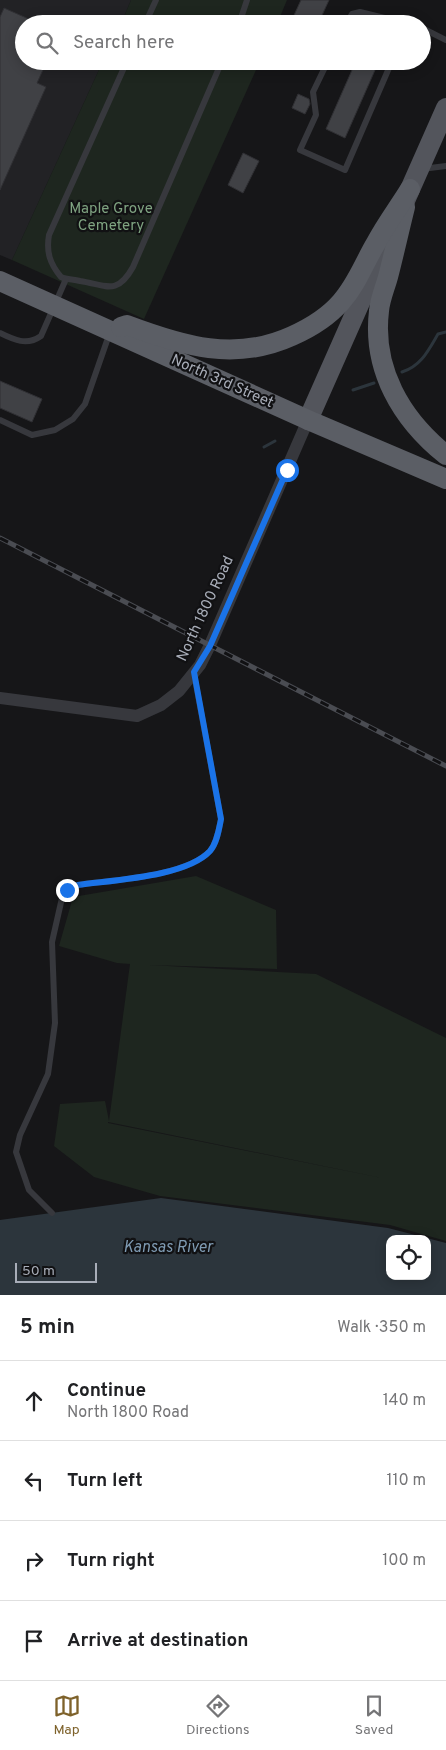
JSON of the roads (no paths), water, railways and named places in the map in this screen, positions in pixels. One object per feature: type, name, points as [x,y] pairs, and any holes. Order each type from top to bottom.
[{"type":"highway","points":[[111,331],[128,325],[175,343],[219,349],[246,350],[274,344],[302,332],[321,320],[340,303],[351,289],[376,243],[410,188]]},
{"type":"highway","points":[[410,188],[379,308],[379,346],[386,377],[393,394],[425,437],[446,455]]},
{"type":"highway","name":"North 3rd Street","points":[[0,281],[308,420],[446,479]]},
{"type":"main road","points":[[308,420],[446,108]]},
{"type":"street","name":"North 1800 Road","points":[[0,698],[138,716],[170,699],[194,672],[210,646],[308,420]]},
{"type":"lane","points":[[149,15],[156,0]]},
{"type":"lane","points":[[242,15],[247,0]]},
{"type":"lane","points":[[351,15],[360,12],[372,15]]},
{"type":"lane","points":[[431,32],[446,40]]},
{"type":"lane","points":[[123,70],[49,235],[47,247],[50,261],[61,277],[103,287],[115,286],[126,280],[218,70]]},
{"type":"lane","points":[[324,70],[313,92],[316,115],[300,150],[345,170],[388,70]]},
{"type":"lane","points":[[418,170],[444,166],[446,159]]},
{"type":"lane","points":[[0,333],[24,342],[33,341],[41,336],[66,279]]},
{"type":"lane","points":[[0,420],[32,434],[55,430],[73,418],[85,404],[111,331]]},
{"type":"lane","points":[[52,1213],[29,1190],[16,1152],[20,1135],[48,1074],[55,1023],[52,942],[62,898],[67,890],[78,885],[175,870],[193,863],[210,851],[221,819],[194,672]]},
{"type":"water","name":"Kansas River","points":[[161,1198],[388,1228],[415,1235],[386,1235],[386,1280],[431,1280],[431,1239],[446,1243],[446,1295],[0,1295],[0,1220]]},
{"type":"waterway","points":[[402,372],[419,362],[438,334],[446,332]]},
{"type":"waterway","points":[[353,390],[374,383]]},
{"type":"waterway","points":[[264,447],[275,441]]},
{"type":"railway","points":[[0,538],[446,766]]},
{"type":"park label","name":"Maple Grove Cemetery","points":[[111,218]]}]
